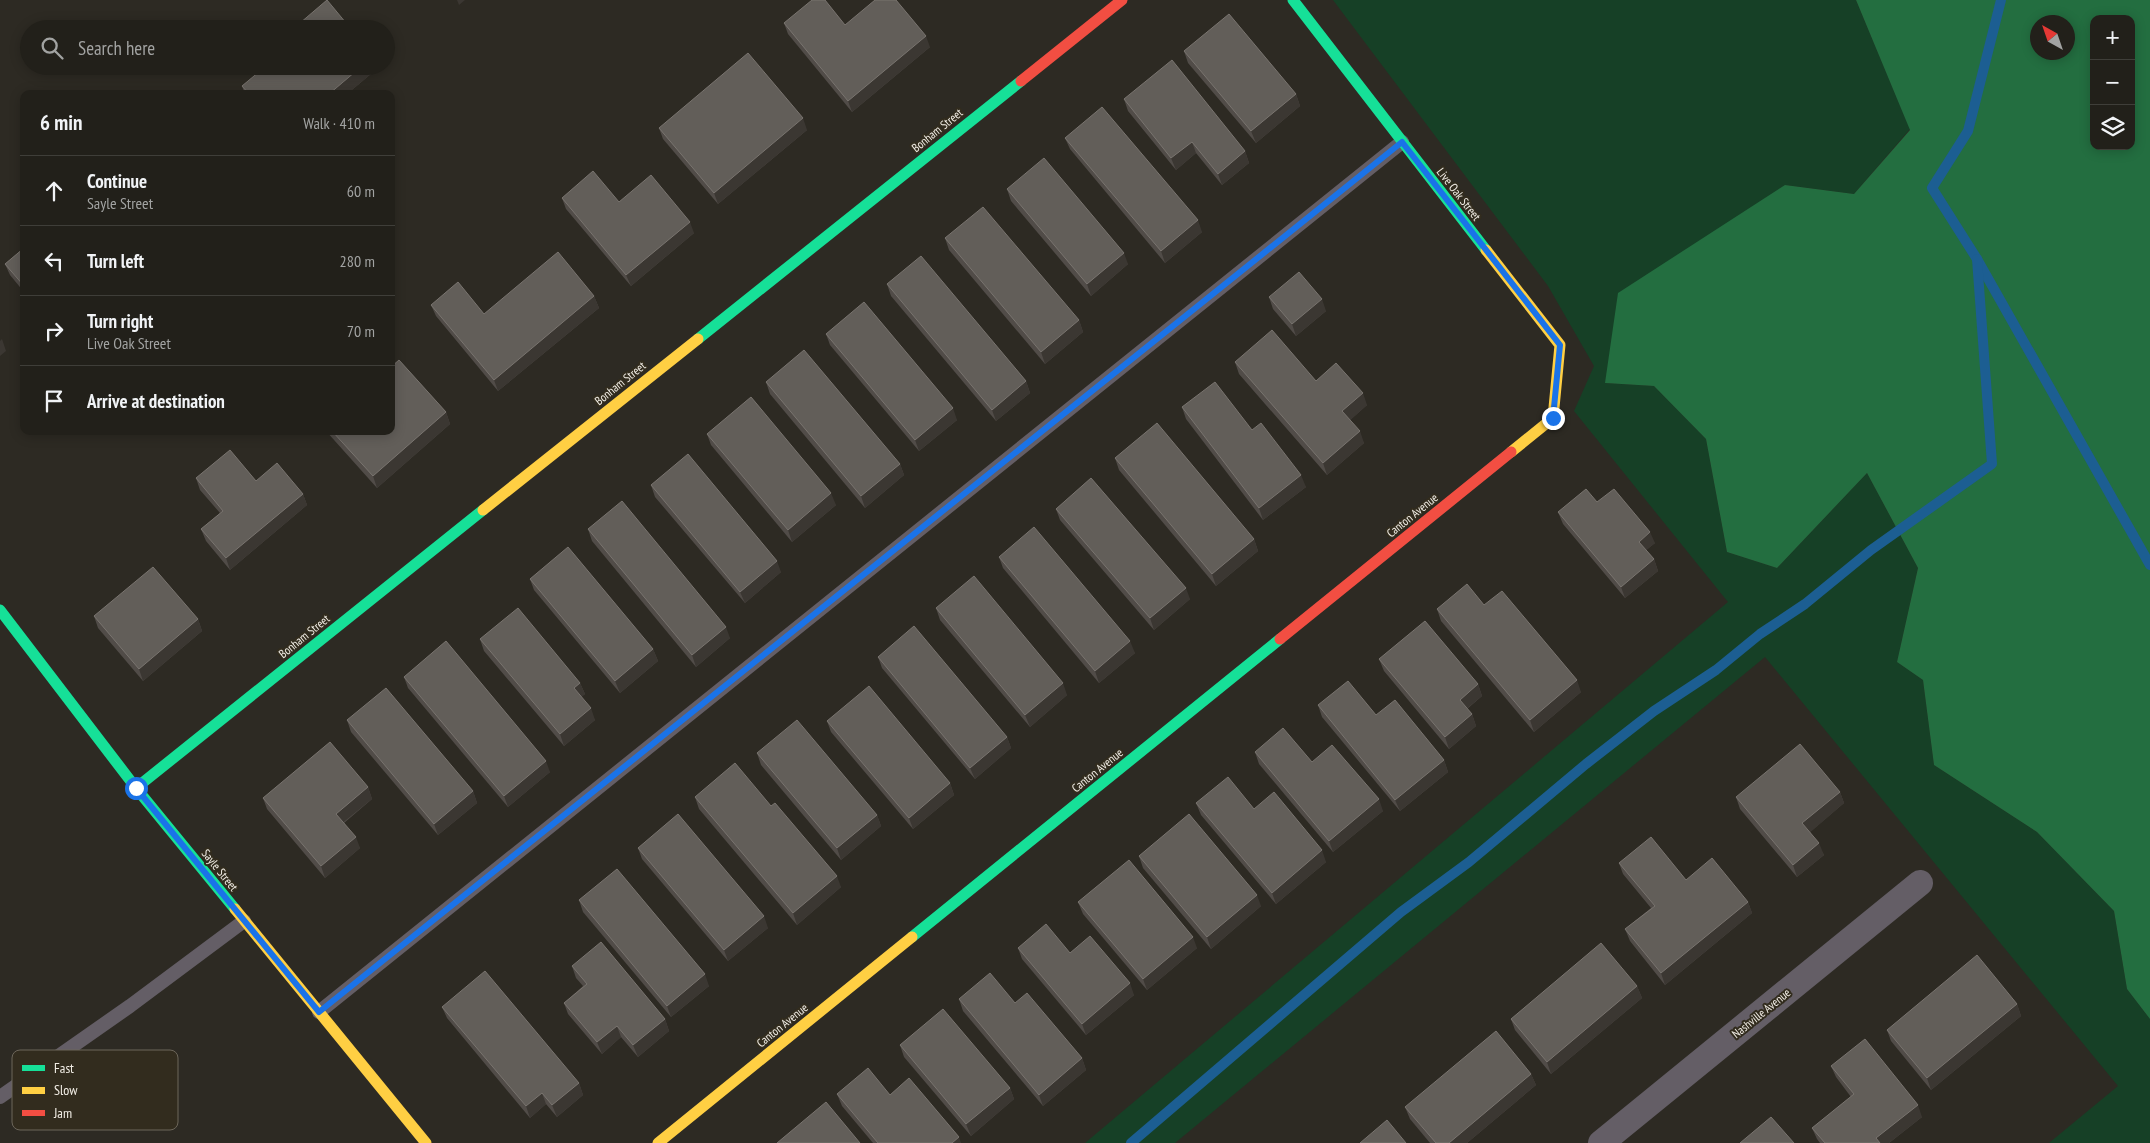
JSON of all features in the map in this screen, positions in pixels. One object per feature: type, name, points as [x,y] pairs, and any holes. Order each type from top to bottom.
[{"type":"street","name":"Bonham Street","points":[[136,788],[1122,0]]},
{"type":"street","name":"Live Oak Street","points":[[1293,0],[1560,345],[1553,418]]},
{"type":"street","name":"Canton Avenue","points":[[658,1143],[1553,418]]},
{"type":"street","name":"Sayle Street","points":[[0,610],[136,788],[426,1143]]},
{"type":"street","name":"Nashville Avenue","points":[[1601,1143],[1920,883]]},
{"type":"lane","points":[[319,1012],[1402,142]]},
{"type":"lane","points":[[67,1050],[244,921]]},
{"type":"lane","points":[[0,1097],[12,1089]]},
{"type":"green space","points":[[1333,0],[1856,0],[1910,129],[1854,194],[1785,185],[1605,383],[1654,386],[1706,439],[1727,552],[1777,568],[1867,473],[1918,568],[1897,662],[1923,680],[1934,765],[2037,832],[2114,911],[2127,989],[2150,1019],[2150,1143],[2049,1143],[2118,1086],[1765,657],[1175,1143],[1085,1143],[1728,602],[1574,411],[1594,366],[1548,286]]},
{"type":"green space","points":[[1856,0],[2150,0],[2150,1019],[2127,989],[2114,911],[2037,832],[1934,765],[1923,680],[1897,662],[1918,568],[1867,473],[1777,568],[1727,552],[1706,439],[1654,386],[1605,383],[1618,293],[1785,185],[1854,194],[1910,130]]},
{"type":"building","points":[[327,0],[344,20],[304,20]]},
{"type":"building","points":[[812,0],[825,0],[845,25],[875,0],[896,0],[926,36],[848,101],[784,23]]},
{"type":"building","points":[[1229,14],[1296,94],[1251,131],[1184,51]]},
{"type":"building","points":[[748,53],[803,118],[714,193],[659,128]]},
{"type":"building","points":[[1172,60],[1245,151],[1218,174],[1192,142],[1171,158],[1124,99]]},
{"type":"building","points":[[255,75],[351,75],[334,90],[246,90],[242,86]]},
{"type":"building","points":[[1102,107],[1198,220],[1161,251],[1065,138]]},
{"type":"building","points":[[1044,158],[1124,253],[1087,284],[1007,189]]},
{"type":"building","points":[[593,171],[619,202],[651,175],[690,222],[626,275],[562,198]]},
{"type":"building","points":[[983,207],[1079,320],[1041,352],[945,238]]},
{"type":"building","points":[[20,251],[20,281],[5,264]]},
{"type":"building","points":[[558,252],[594,296],[494,380],[431,305],[458,282],[484,314]]},
{"type":"building","points":[[921,256],[1026,381],[992,410],[887,284]]},
{"type":"building","points":[[1299,272],[1322,299],[1292,324],[1269,297]]},
{"type":"building","points":[[864,302],[953,408],[915,440],[826,334]]},
{"type":"building","points":[[1272,330],[1316,381],[1336,363],[1363,393],[1342,411],[1360,431],[1323,463],[1235,362]]},
{"type":"building","points":[[804,350],[900,464],[861,496],[766,382]]},
{"type":"building","points":[[399,360],[446,412],[373,476],[336,435],[395,435],[395,364]]},
{"type":"building","points":[[1215,382],[1252,430],[1261,423],[1301,475],[1259,508],[1182,407]]},
{"type":"building","points":[[751,397],[831,493],[788,530],[707,434]]},
{"type":"building","points":[[1157,423],[1254,539],[1212,574],[1115,458]]},
{"type":"building","points":[[230,450],[256,481],[277,463],[303,494],[226,558],[201,529],[223,511],[196,478]]},
{"type":"building","points":[[688,454],[777,561],[740,592],[651,485]]},
{"type":"building","points":[[1091,478],[1186,588],[1150,618],[1056,509]]},
{"type":"building","points":[[1586,489],[1597,502],[1614,489],[1650,532],[1639,542],[1654,559],[1621,587],[1558,512]]},
{"type":"building","points":[[622,501],[726,627],[692,655],[588,529]]},
{"type":"building","points":[[1034,527],[1130,641],[1095,671],[999,557]]},
{"type":"building","points":[[568,547],[653,649],[615,681],[530,579]]},
{"type":"building","points":[[153,567],[198,619],[139,669],[94,616]]},
{"type":"building","points":[[974,576],[1063,683],[1025,715],[936,608]]},
{"type":"building","points":[[1467,584],[1484,605],[1502,591],[1577,680],[1530,720],[1437,609]]},
{"type":"building","points":[[518,608],[580,683],[574,688],[591,708],[560,734],[480,639]]},
{"type":"building","points":[[1425,621],[1478,684],[1460,700],[1472,714],[1445,737],[1379,659]]},
{"type":"building","points":[[914,626],[1007,737],[970,768],[878,657]]},
{"type":"building","points":[[446,641],[546,761],[504,796],[404,677]]},
{"type":"building","points":[[1348,681],[1376,715],[1395,700],[1444,760],[1395,800],[1318,705]]},
{"type":"building","points":[[869,686],[950,783],[909,818],[827,721]]},
{"type":"building","points":[[386,688],[473,791],[434,824],[347,720]]},
{"type":"building","points":[[797,720],[877,815],[837,848],[757,753]]},
{"type":"building","points":[[1283,728],[1312,762],[1332,745],[1379,799],[1329,841],[1255,752]]},
{"type":"building","points":[[330,742],[368,787],[336,814],[356,837],[321,866],[263,798]]},
{"type":"building","points":[[1800,744],[1840,792],[1802,823],[1819,843],[1793,865],[1736,797]]},
{"type":"building","points":[[735,763],[771,806],[775,803],[837,876],[793,913],[695,797]]},
{"type":"building","points":[[1228,777],[1254,809],[1274,792],[1322,850],[1272,893],[1196,803]]},
{"type":"building","points":[[678,814],[764,916],[724,950],[638,848]]},
{"type":"building","points":[[1189,814],[1257,895],[1207,937],[1139,856]]},
{"type":"building","points":[[1651,837],[1686,880],[1712,858],[1748,902],[1661,973],[1625,929],[1655,906],[1619,863]]},
{"type":"building","points":[[1129,860],[1193,937],[1143,979],[1078,902]]},
{"type":"building","points":[[617,869],[705,974],[667,1006],[579,900]]},
{"type":"building","points":[[1046,924],[1070,953],[1090,936],[1130,983],[1082,1024],[1018,948]]},
{"type":"building","points":[[601,942],[665,1019],[633,1045],[617,1026],[597,1042],[564,1003],[587,984],[572,966]]},
{"type":"building","points":[[1601,943],[1637,986],[1547,1062],[1511,1019]]},
{"type":"building","points":[[1977,955],[2017,1004],[1927,1078],[1887,1030]]},
{"type":"building","points":[[485,971],[579,1083],[552,1105],[542,1093],[526,1106],[442,1007]]},
{"type":"building","points":[[990,973],[1015,1003],[1027,993],[1082,1058],[1039,1095],[959,999]]},
{"type":"building","points":[[943,1009],[1010,1088],[966,1124],[900,1045]]},
{"type":"building","points":[[1496,1031],[1531,1074],[1449,1143],[1436,1143],[1405,1107]]},
{"type":"building","points":[[1865,1039],[1918,1105],[1876,1138],[1880,1143],[1825,1143],[1812,1128],[1854,1094],[1831,1066]]},
{"type":"building","points":[[868,1068],[890,1095],[909,1078],[959,1137],[952,1143],[878,1143],[837,1094]]},
{"type":"building","points":[[826,1102],[860,1143],[777,1143]]},
{"type":"building","points":[[1771,1117],[1794,1143],[1740,1143]]},
{"type":"building","points":[[1387,1120],[1406,1143],[1360,1143]]},
{"type":"waterway","points":[[2001,0],[1968,131],[1932,188],[1977,259],[2150,565]]},
{"type":"waterway","points":[[1131,1143],[1401,912],[1469,862],[1586,764],[1654,711],[1716,670],[1760,634],[1805,604],[1871,550],[1992,464],[1977,259]]},
{"type":"traffic: fast","points":[[1293,0],[1486,250]]},
{"type":"traffic: fast","points":[[698,339],[1021,81]]},
{"type":"traffic: fast","points":[[136,788],[483,510]]},
{"type":"traffic: fast","points":[[0,610],[136,788],[235,909]]},
{"type":"traffic: fast","points":[[912,937],[1280,639]]},
{"type":"traffic: slow","points":[[1486,250],[1560,345],[1553,418],[1511,452]]},
{"type":"traffic: slow","points":[[483,510],[698,339]]},
{"type":"traffic: slow","points":[[235,909],[426,1143]]},
{"type":"traffic: slow","points":[[658,1143],[912,937]]},
{"type":"traffic: jam","points":[[1021,81],[1122,0]]},
{"type":"traffic: jam","points":[[1280,639],[1511,452]]},
{"type":"route","points":[[136,788],[319,1012],[1402,142],[1560,345],[1553,418]]}]
